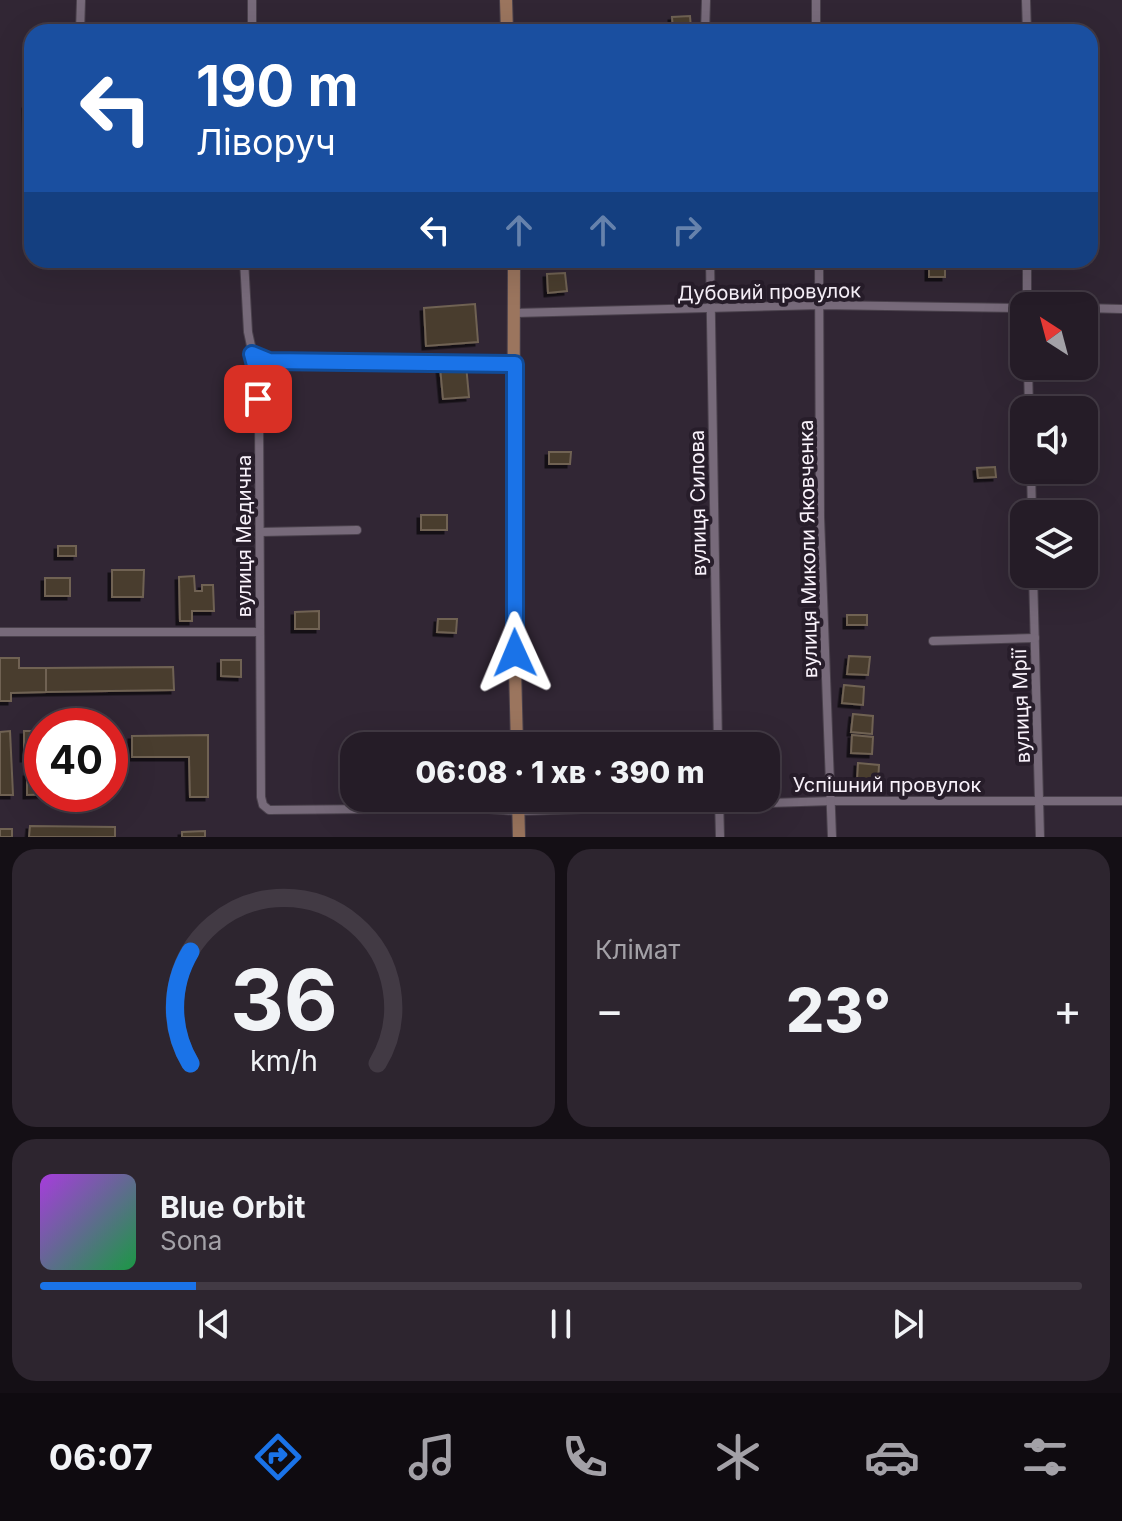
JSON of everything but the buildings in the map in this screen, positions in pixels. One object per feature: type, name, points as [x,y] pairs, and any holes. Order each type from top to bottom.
[{"type":"street","points":[[80,24],[81,0]]},
{"type":"street","points":[[252,0],[252,24]]},
{"type":"street","points":[[506,0],[507,24]]},
{"type":"street","points":[[705,24],[706,0]]},
{"type":"street","points":[[816,0],[816,24]]},
{"type":"street","points":[[1026,0],[1027,24]]},
{"type":"street","name":"вулиця Медична","points":[[244,268],[248,332],[256,369],[259,416],[261,797],[263,805],[269,810]]},
{"type":"street","points":[[514,268],[513,591],[517,732]]},
{"type":"street","name":"вулиця Силова","points":[[710,268],[718,732]]},
{"type":"street","name":"вулиця Миколи Яковченка","points":[[819,268],[820,517],[832,837]]},
{"type":"street","points":[[1026,292],[1027,268]]},
{"type":"street","name":"Дубовий провулок","points":[[515,313],[820,305],[1010,307]]},
{"type":"street","points":[[1098,308],[1122,309]]},
{"type":"street","points":[[252,354],[269,361],[515,364]]},
{"type":"street","points":[[261,532],[357,530]]},
{"type":"street","name":"вулиця Мрії","points":[[1033,588],[1040,837]]},
{"type":"street","points":[[0,632],[260,632]]},
{"type":"street","points":[[933,641],[1035,638]]},
{"type":"street","name":"Успішний провулок","points":[[780,801],[1122,801]]},
{"type":"street","name":"Успішний провулок","points":[[269,810],[340,809]]},
{"type":"street","points":[[519,812],[519,837]]},
{"type":"street","points":[[719,812],[720,837]]},
{"type":"route","points":[[258,399],[252,354],[269,361],[515,364],[515,653]]}]
